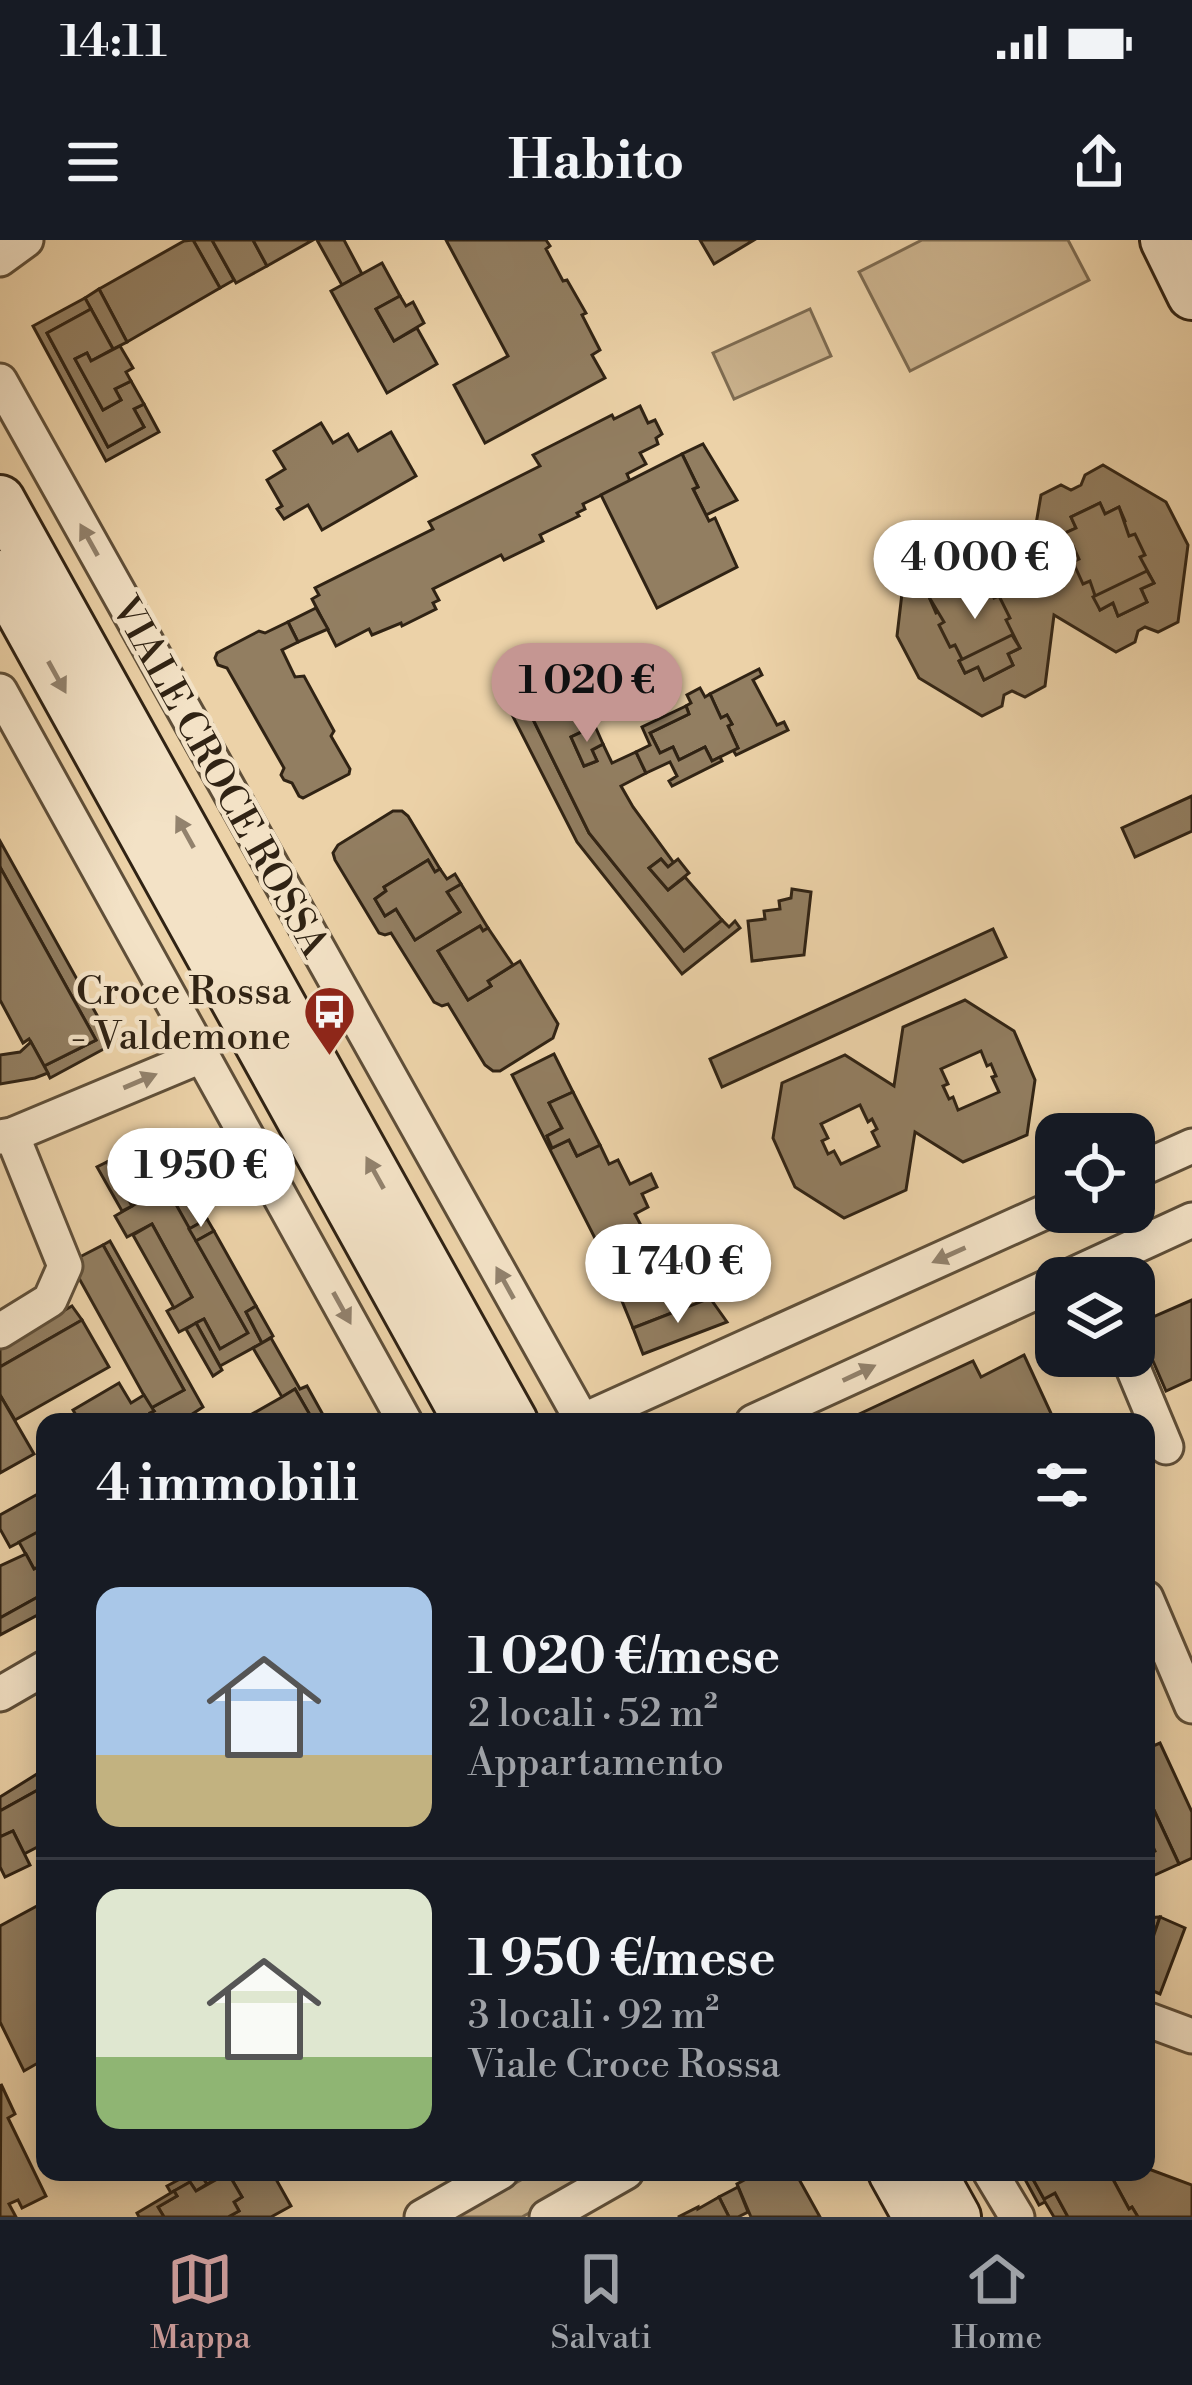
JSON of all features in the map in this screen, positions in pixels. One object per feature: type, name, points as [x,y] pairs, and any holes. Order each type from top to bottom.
[{"type":"street","points":[[0,260],[23,240]]},
{"type":"street","points":[[1165,240],[1192,295]]},
{"type":"street","name":"VIALE CROCE ROSSA","points":[[0,381],[579,1413]]},
{"type":"street","name":"VIALE CROCE ROSSA","points":[[0,500],[508,1413]]},
{"type":"street","points":[[0,575],[464,1413]]},
{"type":"street","points":[[0,691],[15,753],[201,1056],[400,1413]]},
{"type":"street","points":[[0,1331],[50,1300],[65,1266],[6,1136],[201,1056]]},
{"type":"street","points":[[1155,1163],[1192,1146]]},
{"type":"street","points":[[601,1413],[1035,1217]]},
{"type":"street","points":[[1119,1257],[1192,1220]]},
{"type":"street","points":[[772,1413],[1035,1292]]},
{"type":"street","points":[[1137,1377],[1151,1413]]},
{"type":"street","points":[[1155,1422],[1168,1454]]},
{"type":"street","points":[[1155,1615],[1185,1670],[1192,1706]]},
{"type":"street","points":[[0,1694],[36,1674]]},
{"type":"street","points":[[1155,2022],[1192,2036]]},
{"type":"street","points":[[422,2217],[486,2181]]},
{"type":"street","points":[[547,2217],[610,2181]]},
{"type":"street","points":[[897,2181],[918,2217]]},
{"type":"street","points":[[937,2181],[956,2217]]},
{"type":"street","points":[[995,2181],[1017,2217]]},
{"type":"shaded area","points":[[922,240],[1068,240],[1089,280],[910,371],[859,272]]},
{"type":"shaded area","points":[[810,309],[831,356],[734,399],[713,353]]},
{"type":"shaded area","points":[[519,2181],[585,2181],[522,2217],[456,2217]]},
{"type":"building","points":[[193,240],[212,240],[234,280],[220,288]]},
{"type":"building","points":[[193,240],[220,288],[127,342],[99,289]]},
{"type":"building","points":[[212,240],[253,240],[267,266],[236,283]]},
{"type":"building","points":[[253,240],[313,240],[267,266]]},
{"type":"building","points":[[317,240],[344,240],[362,274],[342,285]]},
{"type":"building","points":[[446,240],[546,240],[563,281],[567,280],[586,313],[582,315],[600,350],[592,355],[605,378],[485,443],[454,385],[508,356]]},
{"type":"building","points":[[700,240],[754,240],[714,264]]},
{"type":"building","points":[[382,263],[400,296],[376,309],[394,341],[417,328],[437,364],[387,393],[331,291]]},
{"type":"building","points":[[99,289],[127,342],[113,349],[85,298]]},
{"type":"building","points":[[400,296],[406,306],[413,302],[424,323],[394,341],[376,309]]},
{"type":"building","points":[[85,298],[91,309],[47,333],[108,447],[144,427],[134,409],[144,404],[159,432],[106,461],[33,326]]},
{"type":"building","points":[[91,309],[113,349],[91,361],[87,353],[75,359],[103,410],[121,400],[115,389],[131,381],[144,404],[134,409],[144,427],[108,447],[47,333]]},
{"type":"building","points":[[120,346],[133,368],[126,372],[131,381],[115,389],[121,400],[103,410],[75,359],[87,353],[91,361]]},
{"type":"building","points":[[640,406],[648,423],[655,420],[662,434],[656,438],[658,444],[640,453],[646,464],[627,474],[630,481],[583,504],[579,516],[540,535],[543,541],[504,560],[501,555],[433,589],[439,600],[433,603],[436,609],[372,635],[369,629],[336,646],[312,599],[319,595],[315,588],[433,529],[429,522],[540,466],[533,455]]},
{"type":"building","points":[[321,423],[333,443],[348,434],[358,451],[391,432],[416,476],[322,530],[308,505],[284,519],[267,480],[285,469],[274,451]]},
{"type":"building","points":[[703,444],[737,500],[706,515],[682,454]]},
{"type":"building","points":[[682,454],[698,487],[693,489],[709,521],[715,518],[737,567],[657,608],[601,495]]},
{"type":"building","points":[[1103,465],[1166,502],[1188,545],[1178,622],[1158,632],[1145,627],[1138,631],[1135,642],[1116,652],[1054,615],[1045,686],[1025,697],[1012,691],[1004,695],[1002,706],[982,716],[919,678],[897,636],[906,559],[926,549],[937,553],[950,538],[970,528],[1029,565],[1041,495],[1061,485],[1071,490]]},
{"type":"building","points":[[1100,503],[1105,514],[1119,507],[1125,521],[1070,548],[1063,534],[1076,528],[1071,517]]},
{"type":"building","points":[[1100,503],[1105,514],[1119,507],[1154,583],[1141,589],[1147,602],[1118,616],[1113,603],[1100,610],[1090,581],[1083,584],[1073,562],[1079,559],[1063,534],[1076,528],[1071,517]]},
{"type":"building","points":[[965,566],[972,577],[984,571],[991,586],[936,613],[929,597],[942,590],[937,579]]},
{"type":"building","points":[[965,566],[972,577],[984,571],[994,598],[999,596],[1010,618],[1006,620],[1020,648],[1008,654],[1013,665],[984,680],[978,667],[965,673],[929,597],[942,590],[937,579]]},
{"type":"building","points":[[1147,571],[1154,583],[1141,589],[1147,602],[1118,616],[1113,603],[1100,610],[1093,597]]},
{"type":"building","points":[[316,608],[328,629],[298,642],[288,622]]},
{"type":"building","points":[[288,622],[298,642],[282,650],[295,677],[304,676],[350,769],[349,774],[303,798],[284,780],[284,768],[227,668],[215,658],[259,631],[265,633]]},
{"type":"building","points":[[1012,635],[1020,648],[1008,654],[1013,665],[984,680],[978,667],[965,673],[959,661]]},
{"type":"building","points":[[568,659],[573,668],[567,671],[567,678],[523,699],[589,833],[684,951],[722,920],[729,927],[735,921],[740,928],[682,974],[577,842],[501,693]]},
{"type":"building","points":[[759,669],[762,675],[753,680],[777,725],[784,722],[788,730],[736,755],[733,750],[738,748],[728,726],[732,724],[727,715],[721,718],[710,694]]},
{"type":"building","points":[[567,678],[589,728],[571,737],[584,766],[597,761],[592,750],[603,744],[612,763],[636,752],[646,773],[621,786],[674,863],[668,867],[661,859],[649,868],[668,890],[685,877],[722,920],[684,951],[589,833],[523,699]]},
{"type":"building","points":[[700,688],[705,697],[710,694],[721,718],[727,715],[738,748],[712,761],[705,747],[679,760],[673,747],[660,753],[650,733],[689,714],[687,695]]},
{"type":"building","points":[[686,706],[689,714],[650,733],[660,753],[673,747],[679,760],[705,747],[712,761],[720,757],[722,761],[672,786],[669,781],[677,776],[670,762],[646,773],[636,752],[650,745],[642,727]]},
{"type":"building","points":[[595,726],[603,744],[592,750],[597,761],[584,766],[571,737]]},
{"type":"building","points":[[1192,796],[1192,831],[1135,857],[1122,828]]},
{"type":"building","points":[[393,811],[408,816],[440,869],[435,872],[428,860],[384,887],[386,891],[375,899],[385,916],[396,909],[415,940],[460,912],[447,892],[461,884],[488,928],[483,931],[480,926],[438,951],[468,1000],[520,961],[558,1024],[553,1038],[500,1071],[485,1065],[448,1004],[434,1002],[391,933],[379,933],[335,860],[338,845]]},
{"type":"building","points":[[0,841],[113,1044],[50,1078],[44,1066],[96,1040],[0,867]]},
{"type":"building","points":[[661,859],[668,867],[678,859],[689,873],[668,890],[649,868]]},
{"type":"building","points":[[428,860],[447,879],[455,874],[461,884],[447,892],[460,912],[415,940],[396,909],[385,916],[375,899],[386,891],[384,887]]},
{"type":"building","points":[[0,867],[96,1040],[44,1066],[29,1039],[23,1043],[0,1000]]},
{"type":"building","points":[[792,889],[811,892],[804,955],[752,961],[748,921],[765,919],[764,911],[780,909],[779,901],[791,898]]},
{"type":"building","points":[[480,926],[483,931],[488,928],[513,965],[468,1000],[438,951]]},
{"type":"building","points":[[993,929],[1006,957],[722,1087],[710,1059]]},
{"type":"building","points":[[965,1000],[1014,1031],[1035,1080],[1027,1135],[963,1162],[915,1132],[906,1190],[844,1218],[795,1187],[773,1138],[782,1083],[845,1055],[894,1086],[903,1027]],"holes":[[[981,1051],[987,1066],[991,1064],[999,1092],[958,1110],[943,1086],[948,1084],[941,1069]],[[860,1105],[877,1129],[872,1132],[879,1146],[841,1164],[834,1151],[828,1154],[822,1141],[828,1138],[821,1124]]]},
{"type":"building","points":[[31,1042],[48,1073],[0,1084],[0,1055],[20,1052]]},
{"type":"building","points":[[554,1054],[573,1092],[549,1103],[562,1128],[547,1136],[552,1148],[569,1140],[577,1156],[600,1145],[609,1164],[618,1160],[630,1184],[651,1174],[657,1187],[642,1194],[648,1207],[635,1214],[645,1233],[603,1254],[512,1075]]},
{"type":"building","points":[[573,1092],[600,1145],[577,1156],[569,1140],[552,1148],[547,1136],[562,1128],[549,1103]]},
{"type":"building","points":[[159,1133],[178,1166],[166,1172],[148,1139]]},
{"type":"building","points":[[148,1139],[166,1172],[178,1166],[207,1219],[189,1229],[150,1158],[123,1173],[139,1202],[132,1206],[107,1162]]},
{"type":"building","points":[[150,1158],[248,1333],[220,1349],[204,1319],[179,1332],[167,1311],[192,1297],[152,1224],[127,1237],[115,1216],[139,1202],[123,1173]]},
{"type":"building","points":[[107,1162],[132,1206],[122,1211],[97,1167]]},
{"type":"building","points":[[207,1219],[214,1231],[196,1241],[189,1229]]},
{"type":"building","points":[[152,1224],[192,1297],[174,1308],[133,1235]]},
{"type":"building","points":[[214,1231],[256,1306],[246,1312],[262,1343],[220,1366],[196,1323],[204,1319],[220,1349],[248,1333],[196,1241]]},
{"type":"building","points":[[110,1241],[203,1407],[194,1413],[150,1413],[184,1390],[103,1245]]},
{"type":"building","points":[[103,1245],[184,1390],[151,1408],[70,1262]]},
{"type":"building","points":[[656,1256],[669,1288],[649,1295],[637,1264]]},
{"type":"building","points":[[638,1269],[649,1295],[669,1288],[664,1276],[676,1271],[690,1306],[633,1328],[613,1279]]},
{"type":"building","points":[[710,1298],[727,1322],[643,1354],[633,1328]]},
{"type":"building","points":[[1192,1300],[1192,1379],[1166,1391],[1155,1366],[1155,1316]]},
{"type":"building","points":[[72,1306],[82,1320],[0,1367],[0,1347]]},
{"type":"building","points":[[256,1306],[273,1336],[262,1343],[246,1312]]},
{"type":"building","points":[[82,1320],[109,1367],[15,1420],[0,1395],[0,1367]]},
{"type":"building","points":[[196,1323],[222,1370],[213,1376],[186,1329]]},
{"type":"building","points":[[271,1338],[300,1389],[307,1386],[322,1413],[309,1413],[295,1389],[282,1397],[253,1348]]},
{"type":"building","points":[[1024,1355],[1051,1413],[861,1413],[973,1361],[981,1377]]},
{"type":"building","points":[[119,1383],[131,1403],[144,1395],[154,1411],[75,1413]]},
{"type":"building","points":[[295,1389],[309,1413],[254,1413]]},
{"type":"building","points":[[0,1395],[34,1454],[0,1473]]},
{"type":"building","points":[[36,1495],[36,1534],[10,1547],[0,1529],[0,1515]]},
{"type":"building","points":[[36,1533],[36,1568],[34,1569],[19,1542]]},
{"type":"building","points":[[26,1554],[36,1568],[36,1598],[0,1618],[0,1566]]},
{"type":"building","points":[[36,1598],[36,1616],[0,1635],[0,1618]]},
{"type":"building","points":[[1160,1743],[1192,1812],[1192,1858],[1179,1864],[1155,1812],[1155,1745]]},
{"type":"building","points":[[36,1775],[36,1791],[0,1811],[0,1797]]},
{"type":"building","points":[[36,1791],[36,1848],[24,1854],[13,1831],[0,1837],[0,1811]]},
{"type":"building","points":[[1155,1812],[1179,1864],[1155,1875]]},
{"type":"building","points":[[13,1831],[30,1865],[5,1877],[0,1867],[0,1837]]},
{"type":"building","points":[[36,1907],[36,2064],[24,2071],[0,2022],[0,1926]]},
{"type":"building","points":[[1160,1917],[1185,1928],[1160,1994],[1155,1992],[1155,1932]]},
{"type":"building","points":[[1,2084],[15,2114],[8,2118],[46,2196],[22,2208],[18,2200],[9,2204],[16,2217],[0,2217]]},
{"type":"building","points":[[1155,2171],[1192,2185],[1192,2217],[1138,2217],[1114,2181],[1155,2181]]},
{"type":"building","points":[[176,2181],[205,2181],[207,2184],[196,2191],[190,2182],[171,2193],[167,2186]]},
{"type":"building","points":[[214,2181],[233,2181],[242,2197],[234,2202],[239,2211],[228,2217],[164,2217],[158,2207],[190,2182],[196,2191]]},
{"type":"building","points":[[233,2181],[277,2181],[291,2206],[271,2217],[228,2217],[239,2211],[234,2202],[242,2197]]},
{"type":"building","points":[[800,2181],[820,2217],[751,2217],[737,2184]]},
{"type":"building","points":[[1026,2181],[1034,2181],[1044,2199],[1055,2193],[1068,2217],[1054,2217],[1045,2202],[1039,2205]]},
{"type":"building","points":[[1034,2181],[1114,2181],[1138,2217],[1068,2217],[1055,2193],[1044,2199]]},
{"type":"building","points":[[738,2187],[748,2212],[729,2217],[719,2197]]},
{"type":"building","points":[[174,2191],[177,2196],[158,2207],[164,2217],[139,2217],[137,2213]]},
{"type":"building","points":[[719,2197],[729,2217],[678,2217],[698,2209]]},
{"type":"place","name":"Croce Rossa - Valdemone","points":[[330,1058]]}]
